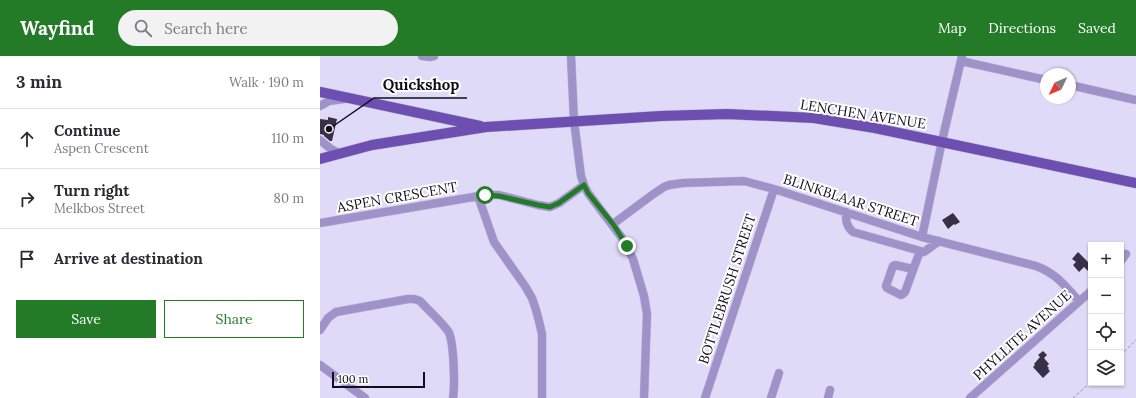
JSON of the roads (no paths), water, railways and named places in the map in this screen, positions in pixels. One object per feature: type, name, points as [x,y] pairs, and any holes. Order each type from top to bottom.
[{"type":"main road","points":[[320,92],[486,128]]},
{"type":"main road","name":"LENCHEN AVENUE","points":[[486,128],[661,116],[727,114],[814,118],[942,141],[1136,183]]},
{"type":"main road","points":[[320,159],[372,145],[486,128]]},
{"type":"street","points":[[422,56],[434,56]]},
{"type":"street","points":[[571,56],[574,121],[581,176],[588,193],[613,224],[622,238],[632,259],[646,303],[647,314],[644,398]]},
{"type":"street","points":[[922,237],[961,59],[1040,79]]},
{"type":"street","points":[[1076,86],[1136,100]]},
{"type":"street","points":[[320,106],[330,101],[347,98]]},
{"type":"street","points":[[320,140],[331,150],[341,154]]},
{"type":"street","name":"BLINKBLAAR STREET","points":[[613,224],[652,195],[669,185],[744,180],[922,237],[1036,266],[1057,278],[1079,301]]},
{"type":"street","name":"ASPEN CRESCENT","points":[[320,223],[478,196],[499,196],[550,207],[559,203],[584,185]]},
{"type":"street","name":"BOTTLEBRUSH STREET","points":[[705,398],[774,189]]},
{"type":"street","name":"ASPEN CRESCENT","points":[[478,196],[494,242],[532,298],[540,321],[542,334],[542,398]]},
{"type":"street","points":[[846,212],[846,223],[849,229],[853,232],[924,252],[939,241]]},
{"type":"street","points":[[913,269],[920,251]]},
{"type":"street","name":"PHYLLITE AVENUE","points":[[970,398],[1088,294]]},
{"type":"street","points":[[320,330],[328,318],[336,312],[395,301],[411,299],[420,301],[445,327],[451,337],[453,398]]},
{"type":"street","points":[[320,365],[365,398]]},
{"type":"street","points":[[771,398],[780,373]]},
{"type":"place","name":"Quickshop","points":[[329,129]]}]
